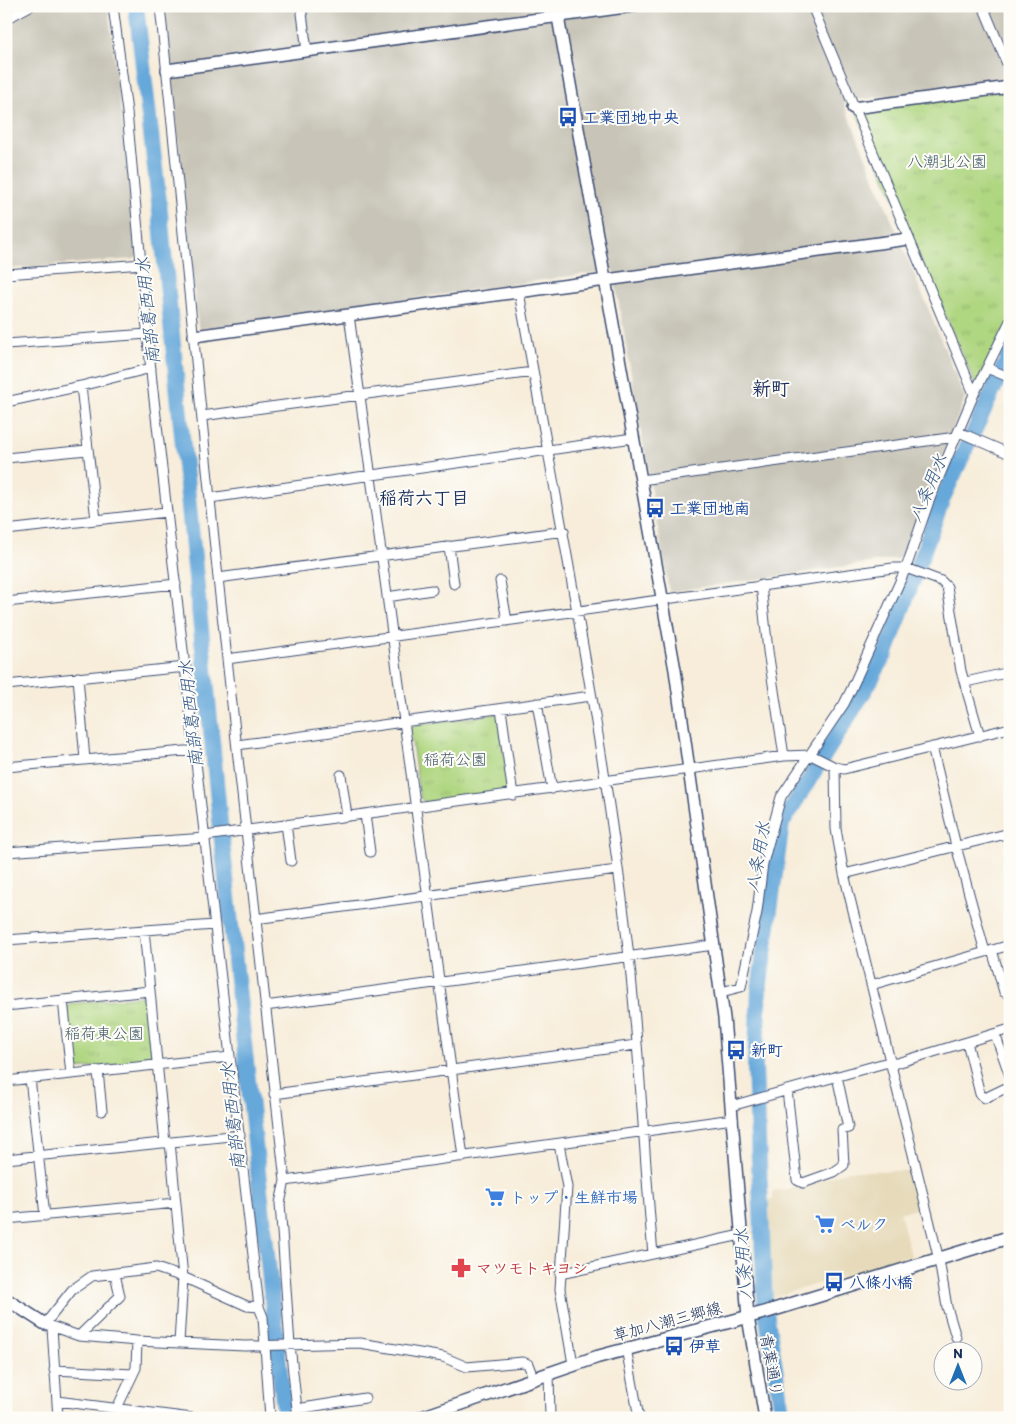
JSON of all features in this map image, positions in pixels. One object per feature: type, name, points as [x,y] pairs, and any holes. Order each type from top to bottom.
[{"type":"main road","name":"草加八潮三郷線","points":[[420,1418],[573,1364],[626,1348],[748,1317],[1010,1237]]},
{"type":"street","points":[[6,19],[30,6]]},
{"type":"street","points":[[113,6],[127,112],[143,264],[151,368],[167,512],[259,1307],[263,1316],[267,1346],[270,1418]]},
{"type":"street","points":[[160,6],[218,578],[285,1181],[280,1203],[288,1345],[298,1413],[365,1398]]},
{"type":"street","points":[[301,6],[307,50]]},
{"type":"street","points":[[167,70],[557,12],[632,6]]},
{"type":"street","points":[[812,6],[974,394]]},
{"type":"street","points":[[983,6],[1010,71]]},
{"type":"street","name":"青葉通り","points":[[557,12],[662,599],[689,770],[721,992],[732,1106],[748,1317],[765,1418]]},
{"type":"street","points":[[853,108],[1010,87]]},
{"type":"street","points":[[194,336],[908,239]]},
{"type":"street","points":[[6,274],[143,264]]},
{"type":"street","points":[[519,292],[578,611],[629,956],[653,1254]]},
{"type":"street","points":[[349,315],[463,1157]]},
{"type":"street","points":[[721,992],[741,987],[757,912],[763,863],[781,797],[844,704],[906,568],[928,501],[960,435],[974,394],[990,369],[1010,321]]},
{"type":"street","points":[[6,344],[148,334]]},
{"type":"street","points":[[6,402],[151,368]]},
{"type":"street","points":[[990,369],[1006,376]]},
{"type":"street","points":[[202,416],[533,372]]},
{"type":"street","points":[[80,386],[96,520]]},
{"type":"street","points":[[641,480],[960,435],[1010,454]]},
{"type":"street","points":[[210,498],[633,438]]},
{"type":"street","points":[[6,458],[87,450]]},
{"type":"street","points":[[6,530],[167,512]]},
{"type":"street","points":[[218,578],[564,531]]},
{"type":"street","points":[[449,546],[454,584]]},
{"type":"street","points":[[227,659],[761,585],[906,568],[940,581],[947,587],[961,671],[966,682],[980,736]]},
{"type":"street","points":[[500,581],[507,621]]},
{"type":"street","points":[[6,602],[176,584]]},
{"type":"street","points":[[761,585],[768,651],[784,756]]},
{"type":"street","points":[[387,597],[432,590]]},
{"type":"street","points":[[6,685],[186,667]]},
{"type":"street","points":[[966,682],[1010,672]]},
{"type":"street","points":[[78,678],[85,760]]},
{"type":"street","points":[[237,745],[591,696]]},
{"type":"street","points":[[537,703],[552,789]]},
{"type":"street","points":[[502,709],[513,794]]},
{"type":"street","points":[[6,852],[205,837],[246,829],[604,782],[784,756],[811,755],[835,767],[844,768],[1010,728]]},
{"type":"street","points":[[932,747],[956,846],[1004,992]]},
{"type":"street","points":[[6,767],[196,750]]},
{"type":"street","points":[[835,767],[836,829],[844,874],[939,1260],[947,1307],[956,1337]]},
{"type":"street","points":[[341,775],[346,816]]},
{"type":"street","points":[[365,814],[370,852]]},
{"type":"street","points":[[286,824],[291,861]]},
{"type":"street","points":[[844,874],[1010,833]]},
{"type":"street","points":[[255,919],[617,870]]},
{"type":"street","points":[[6,940],[215,926]]},
{"type":"street","points":[[144,930],[157,1064],[184,1277],[180,1343]]},
{"type":"street","points":[[265,1006],[714,945]]},
{"type":"street","points":[[871,985],[1010,945]]},
{"type":"street","points":[[6,1006],[150,991]]},
{"type":"street","points":[[63,1000],[71,1074]]},
{"type":"street","points":[[732,1106],[1010,1029]]},
{"type":"street","points":[[995,1034],[1010,1076]]},
{"type":"street","points":[[966,1042],[980,1094],[985,1098],[1010,1086]]},
{"type":"street","points":[[274,1094],[636,1044]]},
{"type":"street","points":[[6,1080],[230,1057]]},
{"type":"street","points":[[98,1071],[102,1111]]},
{"type":"street","points":[[787,1090],[797,1180],[803,1183],[834,1172],[844,1164],[842,1130],[848,1128],[837,1076]]},
{"type":"street","points":[[30,1078],[45,1216]]},
{"type":"street","points":[[285,1181],[733,1119]]},
{"type":"street","points":[[6,1159],[240,1135]]},
{"type":"street","points":[[559,1144],[567,1187],[560,1289],[573,1364]]},
{"type":"street","points":[[6,1220],[176,1203]]},
{"type":"street","points":[[560,1274],[741,1235]]},
{"type":"street","points":[[58,1418],[48,1326],[72,1290],[92,1276],[156,1268],[184,1277],[248,1306],[259,1307]]},
{"type":"street","points":[[79,1336],[120,1296],[115,1274]]},
{"type":"street","points":[[6,1300],[48,1326],[79,1336],[138,1341],[267,1346],[360,1343],[443,1357],[468,1367],[523,1362],[528,1364],[533,1377]]},
{"type":"street","points":[[117,1408],[136,1368],[138,1341]]},
{"type":"street","points":[[626,1348],[638,1418]]},
{"type":"street","points":[[54,1370],[133,1374]]},
{"type":"street","points":[[549,1372],[550,1418]]},
{"type":"street","points":[[57,1401],[192,1418]]},
{"type":"shaded area","points":[[6,6],[108,6],[138,255],[134,259],[6,269]]},
{"type":"shaded area","points":[[164,6],[1010,6],[1010,82],[857,100],[844,104],[965,398],[902,558],[669,592],[613,270],[200,329],[198,326]]},
{"type":"shaded area","points":[[849,1171],[912,1171],[921,1206],[900,1213],[911,1256],[773,1297],[767,1199],[773,1199],[773,1191],[792,1189]]},
{"type":"green space","name":"八潮北公園","points":[[1010,90],[1010,321],[976,386],[855,109]]},
{"type":"green space","name":"稲荷公園","points":[[495,714],[499,716],[508,787],[505,791],[425,802],[420,798],[410,729],[414,726]]},
{"type":"green space","name":"稲荷東公園","points":[[142,996],[147,1000],[152,1055],[148,1062],[76,1069],[73,1065],[67,1007],[70,1004]]},
{"type":"waterway","name":"南部葛西用水","points":[[136,6],[159,202],[222,842],[285,1418]]},
{"type":"waterway","name":"八条用水","points":[[783,1418],[765,1305],[755,1067],[759,990],[782,823],[886,653],[943,498],[1010,354]]},
{"type":"place","name":"工業団地中央","points":[[568,117]]},
{"type":"place","name":"工業団地南","points":[[655,508]]},
{"type":"place","name":"新町","points":[[736,1050]]},
{"type":"place","name":"トップ・生鮮市場","points":[[495,1197]]},
{"type":"place","name":"ベルク","points":[[825,1224]]},
{"type":"place","name":"マツモトキヨシ","points":[[461,1268]]},
{"type":"place","name":"八條小橋","points":[[834,1282]]},
{"type":"place","name":"伊草","points":[[674,1346]]},
{"type":"district","name":"新町","points":[[771,388]]},
{"type":"district","name":"稲荷六丁目","points":[[424,498]]}]
